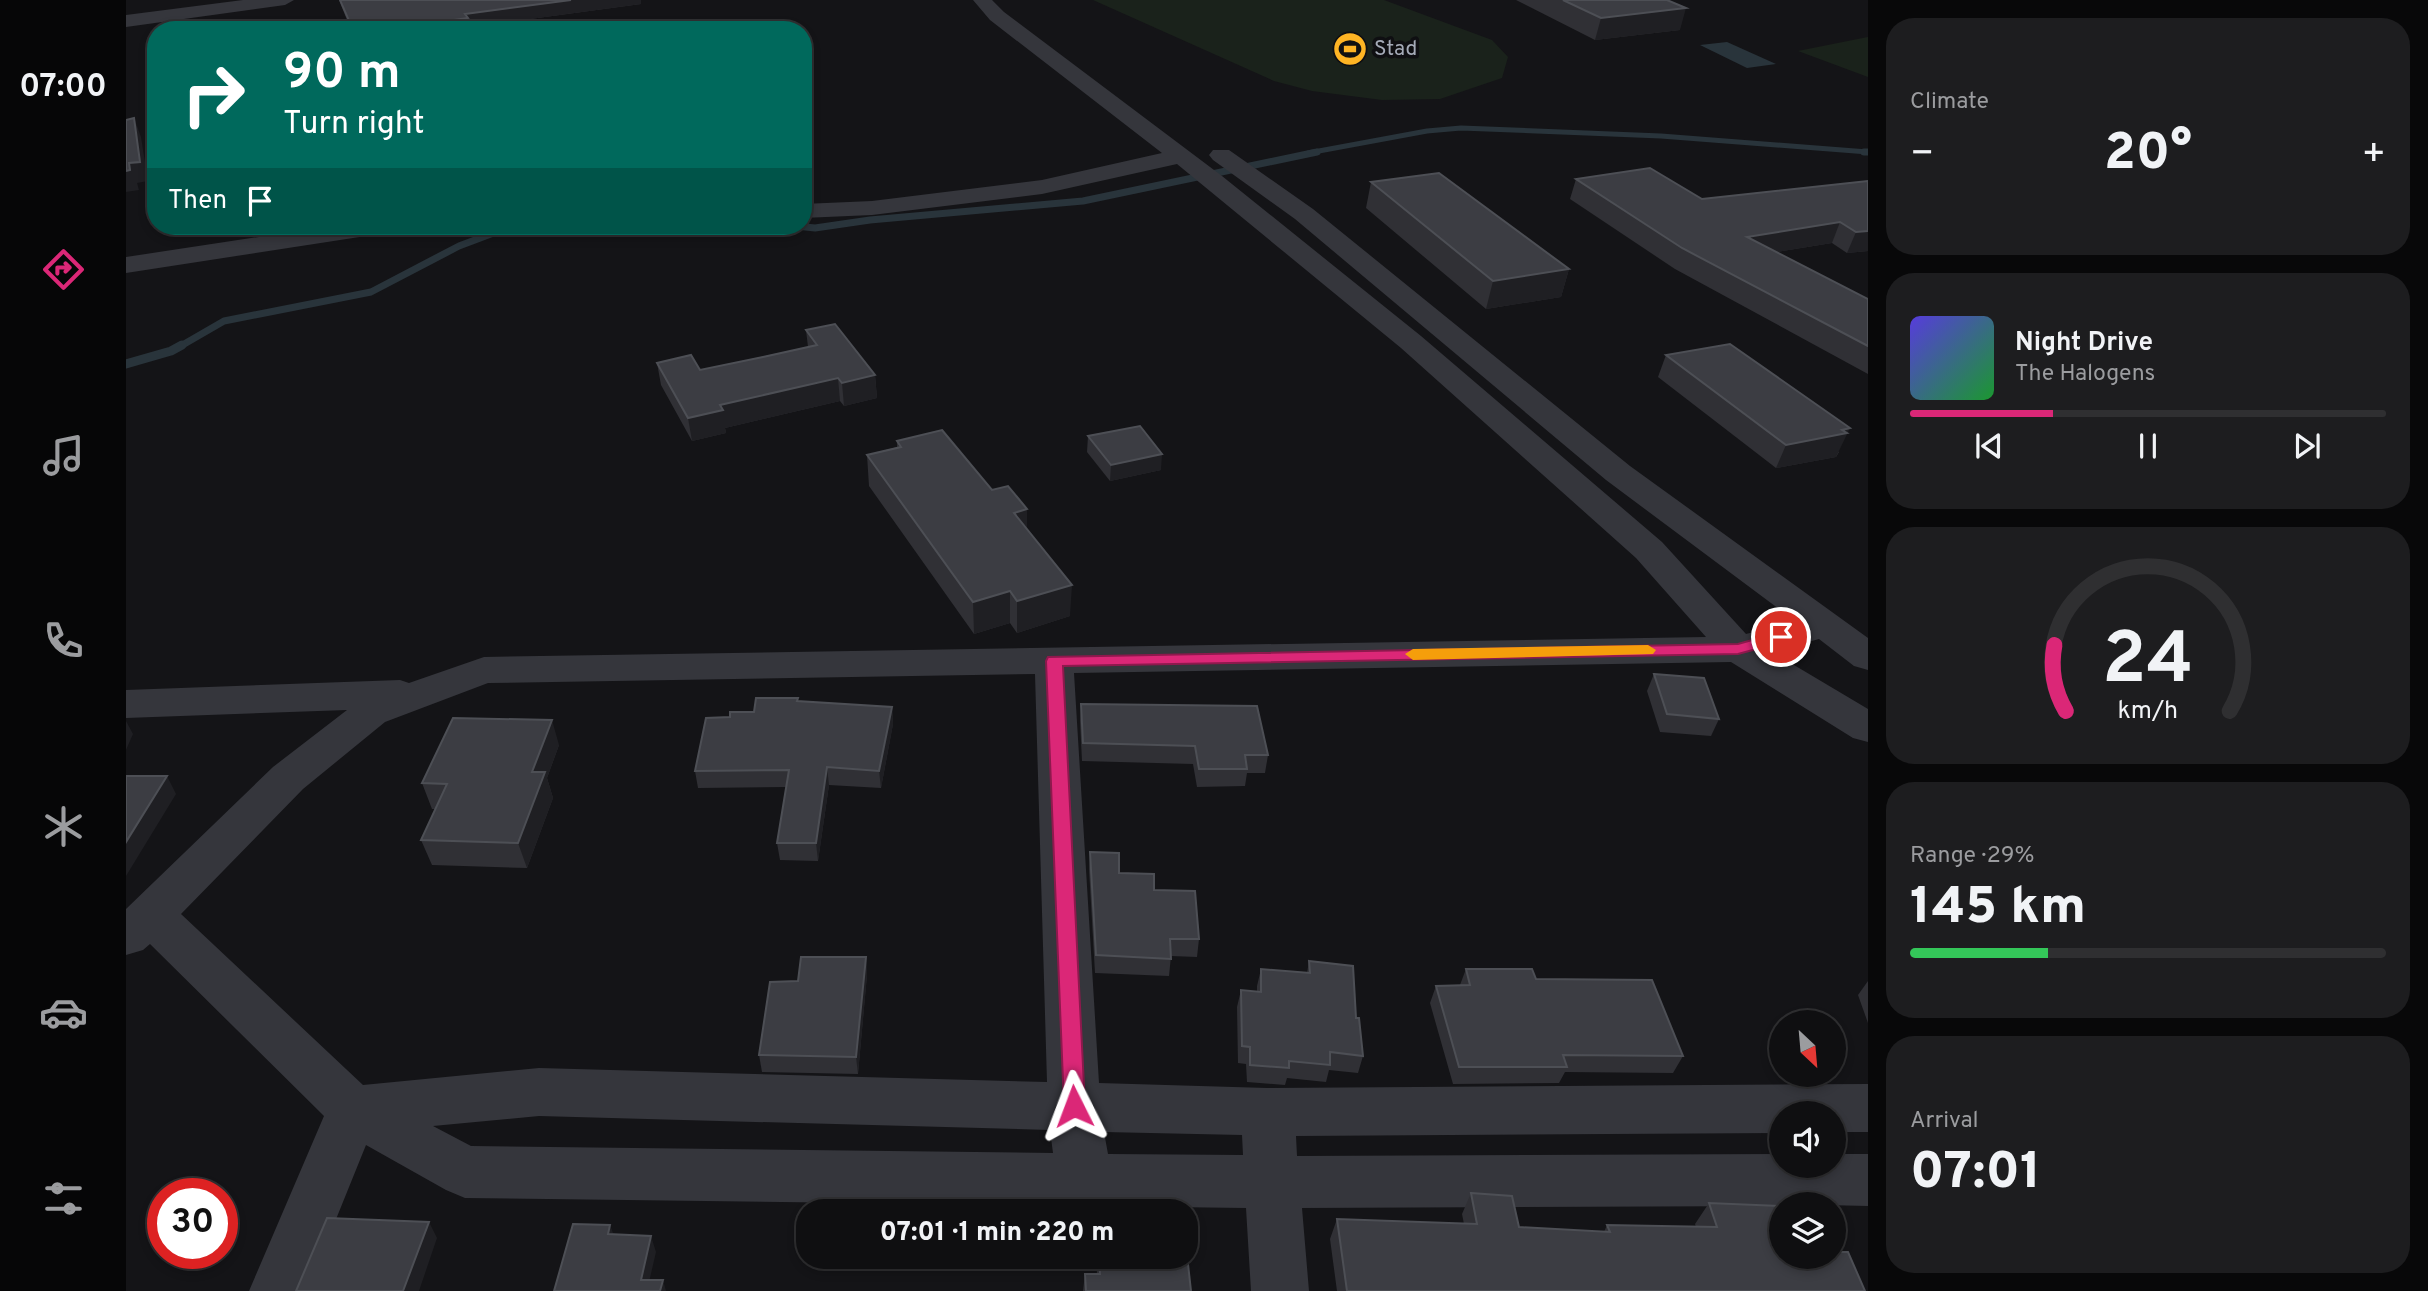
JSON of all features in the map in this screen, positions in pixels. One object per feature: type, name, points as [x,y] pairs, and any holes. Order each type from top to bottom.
[{"type":"street","points":[[126,21],[198,21],[285,0]]},
{"type":"street","points":[[982,0],[997,16],[1213,168],[1649,550],[1738,649],[1868,728]]},
{"type":"street","points":[[1017,6],[1068,44]]},
{"type":"street","points":[[1209,146],[1213,168]]},
{"type":"street","points":[[812,211],[872,208],[1042,187],[1162,162],[1213,168],[1304,214],[1618,472],[1868,657]]},
{"type":"street","points":[[126,265],[321,235]]},
{"type":"street","points":[[1823,626],[1738,649],[484,670],[371,712],[288,778],[139,925],[353,1110],[465,1172],[1272,1182],[1868,1180]]},
{"type":"street","points":[[1054,661],[1074,1106],[1084,1179]]},
{"type":"street","points":[[126,704],[420,694]]},
{"type":"street","points":[[353,1110],[539,1091],[1267,1112],[1868,1108]]},
{"type":"street","points":[[278,1291],[353,1110]]},
{"type":"street","points":[[1267,1112],[1280,1291]]},
{"type":"shaded area","name":"Stad","points":[[1093,0],[1384,0],[1492,40],[1508,57],[1502,78],[1440,99],[1382,100],[1312,91],[1274,81]]},
{"type":"shaded area","points":[[1868,37],[1868,77],[1798,51]]},
{"type":"shaded area","points":[[1727,42],[1776,64],[1747,68],[1700,45]]},
{"type":"building","points":[[340,0],[571,0],[465,14],[468,18],[446,21],[349,21]]},
{"type":"building","points":[[1563,0],[1667,0],[1686,8],[1601,18]]},
{"type":"building","points":[[134,118],[140,162],[129,163],[130,170],[126,171],[126,120]]},
{"type":"building","points":[[1650,168],[1702,199],[1868,181],[1868,231],[1856,232],[1840,222],[1747,237],[1868,299],[1868,346],[1682,248],[1576,179]]},
{"type":"building","points":[[1439,173],[1569,269],[1493,281],[1371,182]]},
{"type":"building","points":[[835,324],[875,375],[842,383],[838,378],[720,405],[723,410],[688,418],[657,363],[691,355],[700,370],[763,357],[817,345],[806,330]]},
{"type":"building","points":[[1730,344],[1850,428],[1842,430],[1847,433],[1786,445],[1666,355]]},
{"type":"building","points":[[1140,426],[1162,454],[1111,465],[1088,436]]},
{"type":"building","points":[[942,430],[992,490],[1008,486],[1027,509],[1014,513],[1072,585],[1017,601],[1010,591],[973,602],[867,455],[901,447],[897,441]]},
{"type":"building","points":[[1654,674],[1704,678],[1719,719],[1667,714]]},
{"type":"building","points":[[756,698],[798,698],[797,701],[892,707],[879,771],[827,767],[816,843],[777,843],[789,770],[695,771],[706,718],[730,717],[730,712],[754,712]]},
{"type":"building","points":[[1081,704],[1257,706],[1268,755],[1245,755],[1247,769],[1199,769],[1195,746],[1083,743]]},
{"type":"building","points":[[453,718],[552,720],[532,772],[545,772],[518,843],[421,840],[447,784],[422,783]]},
{"type":"building","points":[[126,776],[167,776],[126,842]]},
{"type":"building","points":[[1090,852],[1119,853],[1119,873],[1154,874],[1154,890],[1195,891],[1199,939],[1170,939],[1171,959],[1096,955]]},
{"type":"building","points":[[801,957],[866,957],[856,1057],[759,1055],[770,982],[798,981]]},
{"type":"building","points":[[1309,961],[1353,966],[1356,1018],[1359,1018],[1363,1056],[1330,1052],[1330,1065],[1289,1061],[1289,1068],[1250,1065],[1250,1047],[1242,1046],[1241,990],[1261,992],[1261,969],[1310,973]]},
{"type":"building","points":[[1466,969],[1532,969],[1536,979],[1652,980],[1683,1056],[1563,1055],[1567,1067],[1459,1067],[1436,986],[1470,985]]},
{"type":"building","points":[[1471,1193],[1512,1196],[1519,1227],[1610,1232],[1607,1225],[1717,1227],[1709,1203],[1769,1205],[1769,1269],[1846,1269],[1848,1252],[1865,1291],[1347,1291],[1337,1219],[1477,1224]]},
{"type":"building","points":[[327,1218],[429,1222],[403,1291],[296,1291]]},
{"type":"building","points":[[573,1224],[610,1225],[608,1234],[651,1236],[641,1280],[663,1280],[660,1291],[554,1291]]},
{"type":"building","points":[[1100,1269],[1189,1269],[1191,1291],[1086,1291],[1085,1274],[1100,1274]]},
{"type":"waterway","points":[[1308,153],[1427,131],[1461,128],[1661,136],[1868,152],[1864,152]]},
{"type":"waterway","points":[[812,228],[1083,201],[1317,152]]},
{"type":"waterway","points":[[179,347],[224,321],[371,292],[459,246],[488,235]]},
{"type":"waterway","points":[[126,364],[171,351],[182,345]]},
{"type":"slow traffic","points":[[1413,654],[1648,650]]},
{"type":"place","name":"Stad","points":[[1350,49]]},
{"type":"route","points":[[1074,1106],[1054,661],[1738,649],[1781,637]]}]
